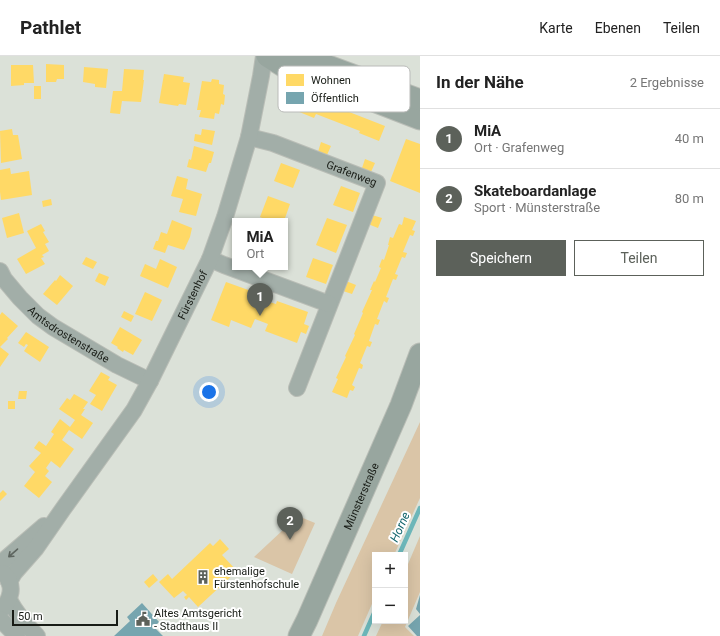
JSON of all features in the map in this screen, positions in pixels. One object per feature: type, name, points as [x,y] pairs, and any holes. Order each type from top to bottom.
[{"type":"main road","points":[[267,56],[283,66]]},
{"type":"main road","points":[[291,56],[304,57],[328,66]]},
{"type":"main road","points":[[410,96],[420,100]]},
{"type":"main road","points":[[402,112],[420,119]]},
{"type":"main road","name":"Münsterstraße","points":[[299,636],[308,620],[401,405],[420,354]]},
{"type":"main road","name":"Münsterstraße","points":[[310,636],[420,392]]},
{"type":"street","name":"Fürstenhof","points":[[5,576],[14,573],[36,548],[134,410],[150,381],[210,259],[225,217],[249,137],[264,56]]},
{"type":"street","name":"Grafenweg","points":[[249,137],[273,143],[377,183],[297,388]]},
{"type":"street","points":[[210,259],[232,268]]},
{"type":"street","points":[[236,270],[329,304]]},
{"type":"street","name":"Amtsdrostenstraße","points":[[0,271],[4,279],[20,298],[38,316],[53,327],[117,365],[150,381]]},
{"type":"street","name":"Fürstenhof","points":[[0,564],[63,509]]},
{"type":"street","points":[[5,576],[11,590],[5,605],[13,607],[36,636]]},
{"type":"street","points":[[0,619],[17,636]]},
{"type":"shaded area","points":[[420,422],[420,498],[395,552],[372,552],[372,604],[358,636],[322,636]]},
{"type":"shaded area","points":[[298,516],[315,523],[292,574],[254,557]]},
{"type":"shaded area","points":[[420,536],[420,592],[408,620],[408,588],[408,564]]},
{"type":"shaded area","points":[[382,624],[406,624],[405,627],[414,636],[376,636]]},
{"type":"building: Wohnen","points":[[46,64],[64,65],[64,79],[57,79],[56,82],[46,82]]},
{"type":"building: Wohnen","points":[[11,65],[33,65],[34,83],[24,83],[24,85],[11,86]]},
{"type":"building: Wohnen","points":[[84,67],[108,69],[106,88],[95,87],[95,84],[83,82]]},
{"type":"building: Wohnen","points":[[124,69],[144,70],[141,102],[122,101],[120,114],[110,113],[113,91],[122,91]]},
{"type":"building: Wohnen","points":[[164,74],[184,77],[183,82],[190,83],[186,105],[179,104],[178,106],[159,103]]},
{"type":"building: Wohnen","points":[[212,79],[219,80],[219,84],[224,85],[224,105],[221,104],[219,114],[215,113],[214,119],[199,117],[201,110],[197,110],[202,81],[211,82]]},
{"type":"building: Wohnen","points":[[34,86],[41,86],[41,99],[34,99]]},
{"type":"building: Wohnen","points":[[299,112],[349,112],[385,126],[379,141],[359,133],[360,131],[316,114],[314,118]]},
{"type":"building: Wohnen","points":[[12,129],[13,135],[18,135],[22,159],[1,163],[0,131]]},
{"type":"building: Wohnen","points":[[202,129],[215,131],[212,145],[194,141],[195,134],[201,135]]},
{"type":"building: Wohnen","points":[[406,139],[420,144],[420,193],[390,181]]},
{"type":"building: Wohnen","points":[[321,142],[331,146],[327,155],[318,152]]},
{"type":"building: Wohnen","points":[[194,146],[214,152],[211,163],[209,163],[206,172],[187,167],[189,159],[191,160]]},
{"type":"building: Wohnen","points":[[365,159],[375,163],[371,172],[362,168]]},
{"type":"building: Wohnen","points":[[281,163],[300,170],[293,188],[274,181]]},
{"type":"building: Wohnen","points":[[10,168],[11,174],[29,171],[32,195],[1,200],[0,170]]},
{"type":"building: Wohnen","points":[[177,176],[188,179],[186,189],[202,194],[196,216],[179,212],[183,199],[171,196]]},
{"type":"building: Wohnen","points":[[341,186],[360,193],[353,212],[333,205]]},
{"type":"building: Wohnen","points":[[268,196],[290,204],[285,218],[260,217]]},
{"type":"building: Wohnen","points":[[51,199],[52,205],[43,207],[42,201]]},
{"type":"building: Wohnen","points":[[19,213],[24,233],[7,238],[2,218]]},
{"type":"building: Wohnen","points":[[372,215],[382,218],[378,228],[368,224]]},
{"type":"building: Wohnen","points":[[404,217],[416,221],[412,230],[415,231],[413,236],[410,235],[403,252],[407,253],[405,258],[402,257],[395,274],[398,275],[396,280],[393,279],[386,297],[389,298],[387,303],[384,301],[377,319],[380,320],[378,325],[375,324],[369,341],[372,342],[370,347],[367,346],[360,363],[363,365],[362,369],[359,368],[352,385],[355,387],[353,391],[350,390],[347,398],[332,392],[338,379],[336,378],[355,335],[354,334],[363,313],[362,312],[372,290],[370,290],[381,268],[379,267],[382,259],[384,260],[390,237],[393,238],[399,224],[402,225]]},
{"type":"building: Wohnen","points":[[327,218],[347,225],[336,253],[316,245]]},
{"type":"building: Wohnen","points":[[172,220],[192,228],[184,250],[168,245],[165,253],[153,249],[161,232],[167,234]]},
{"type":"building: Wohnen","points":[[41,224],[45,231],[43,232],[49,242],[45,244],[49,251],[42,255],[44,257],[41,258],[45,264],[26,274],[17,259],[36,248],[27,231]]},
{"type":"building: Wohnen","points":[[86,257],[97,262],[93,269],[82,264]]},
{"type":"building: Wohnen","points":[[313,258],[333,265],[326,284],[306,277]]},
{"type":"building: Wohnen","points":[[160,259],[177,267],[168,288],[140,276],[145,264],[156,269]]},
{"type":"building: Wohnen","points":[[99,273],[109,277],[105,286],[95,281]]},
{"type":"building: Wohnen","points":[[60,275],[73,286],[57,305],[43,294]]},
{"type":"building: Wohnen","points":[[346,281],[356,285],[352,294],[343,291]]},
{"type":"building: Wohnen","points":[[226,282],[265,296],[263,300],[276,304],[277,301],[308,312],[304,324],[309,326],[306,334],[301,332],[297,343],[265,331],[268,324],[255,319],[251,328],[231,320],[229,327],[211,320]]},
{"type":"building: Wohnen","points":[[145,292],[162,300],[152,321],[135,314]]},
{"type":"building: Wohnen","points":[[124,311],[134,316],[131,322],[121,317]]},
{"type":"building: Wohnen","points":[[2,312],[18,326],[0,347],[0,315]]},
{"type":"building: Wohnen","points":[[120,327],[142,340],[133,355],[124,350],[123,352],[111,343]]},
{"type":"building: Wohnen","points":[[26,332],[49,347],[40,362],[24,351],[28,345],[26,344],[24,347],[18,343]]},
{"type":"building: Wohnen","points":[[0,347],[9,354],[0,367]]},
{"type":"building: Wohnen","points":[[101,372],[110,377],[108,380],[117,385],[102,411],[90,404],[96,395],[89,391]]},
{"type":"building: Wohnen","points":[[19,391],[27,391],[26,399],[18,399]]},
{"type":"building: Wohnen","points":[[74,394],[88,402],[81,415],[93,423],[82,439],[69,430],[62,440],[74,449],[60,468],[51,461],[46,468],[49,471],[45,476],[52,482],[39,498],[24,486],[35,472],[29,466],[41,453],[34,448],[39,441],[46,446],[54,434],[51,432],[60,419],[70,427],[75,420],[59,409],[67,398],[70,400]]},
{"type":"building: Wohnen","points":[[8,401],[15,401],[15,409],[8,409]]},
{"type":"building: Wohnen","points":[[3,490],[7,494],[0,501],[0,493]]},
{"type":"building: Wohnen","name":"ehemalige Fürstenhofschule","points":[[220,539],[229,549],[222,555],[237,571],[198,607],[189,597],[186,600],[184,597],[187,595],[183,591],[174,598],[159,582],[168,574],[172,579],[210,543],[213,546]]},
{"type":"building: Wohnen","points":[[153,574],[158,580],[149,588],[144,582]]},
{"type":"building: Öffentlich","points":[[420,595],[420,614],[416,609]]},
{"type":"building: Öffentlich","name":"Altes Amtsgericht - Stadthaus II","points":[[142,603],[159,622],[154,627],[163,636],[114,636],[130,621],[127,617]]},
{"type":"building: Öffentlich","points":[[420,615],[420,636],[417,636],[408,626]]},
{"type":"waterway","name":"Horne","points":[[400,552],[420,508]]},
{"type":"waterway","name":"Horne","points":[[364,636],[372,618]]},
{"type":"place","name":"MiA","points":[[260,316]]},
{"type":"place","name":"Skateboardanlage","points":[[290,540]]},
{"type":"place","name":"ehemalige Fürstenhofschule","points":[[203,577]]},
{"type":"place","name":"Altes Amtsgericht - Stadthaus II","points":[[143,619]]}]
